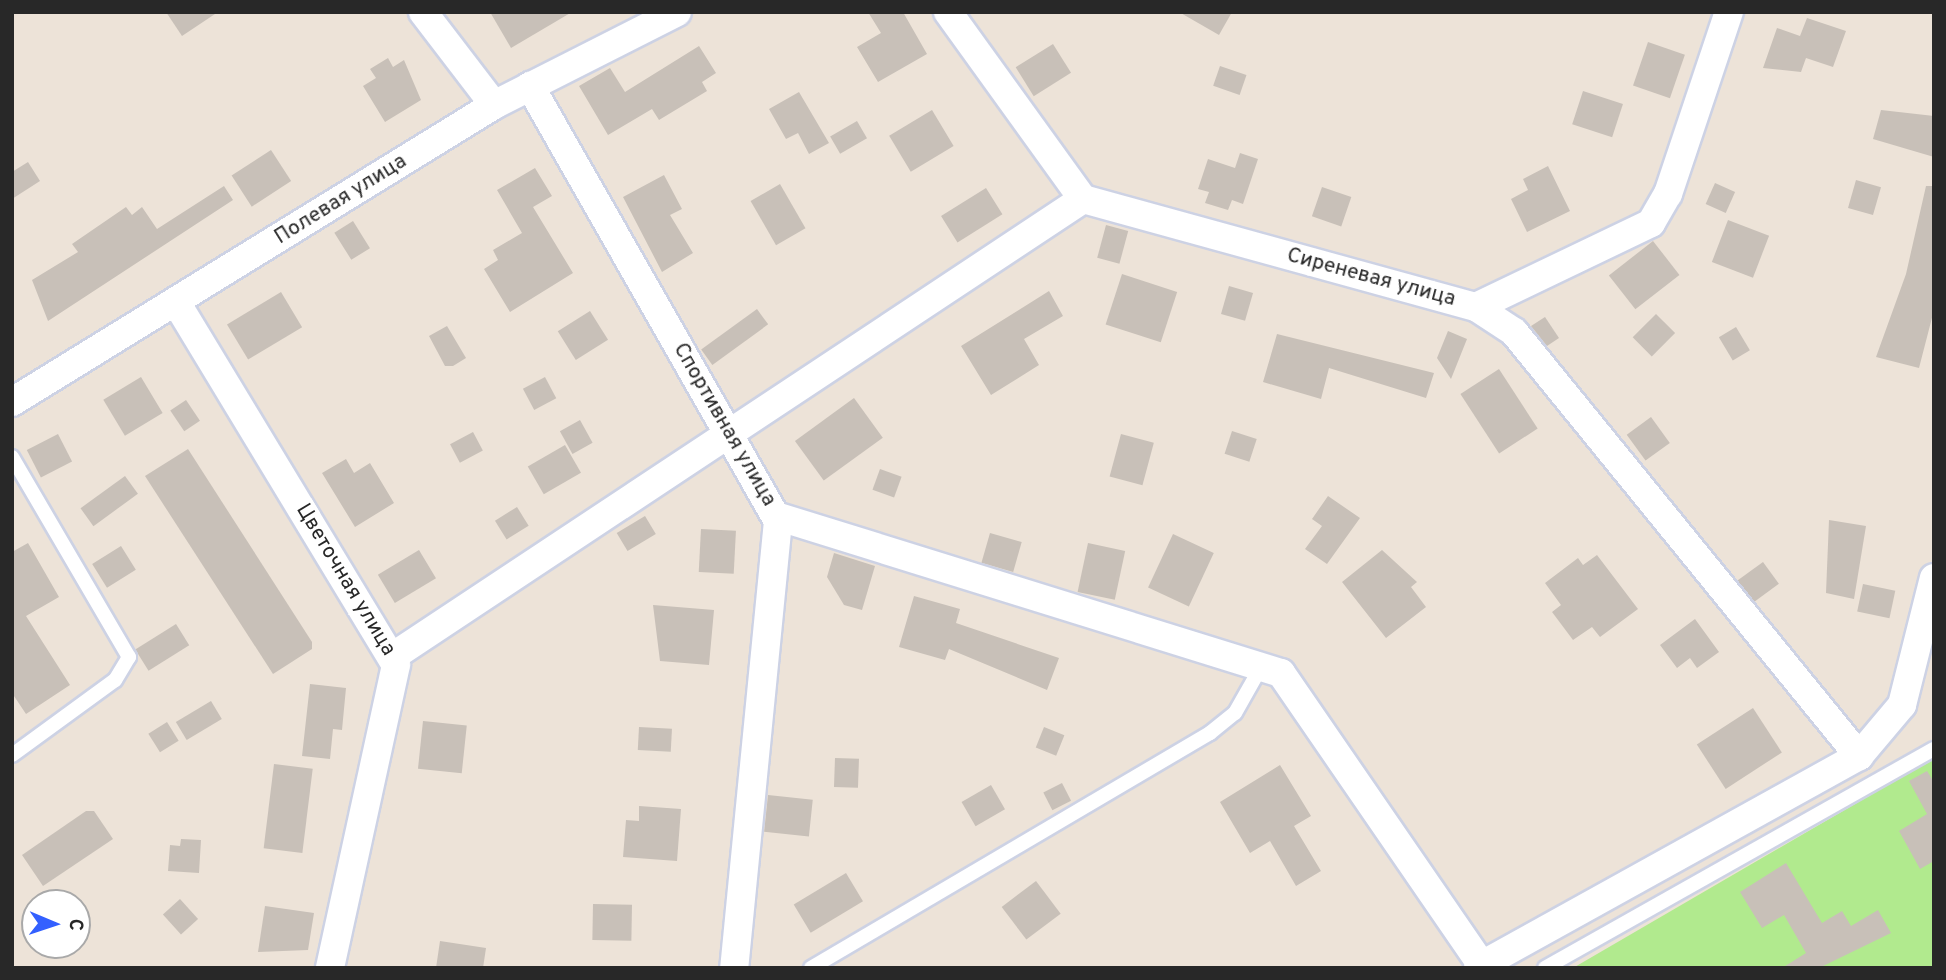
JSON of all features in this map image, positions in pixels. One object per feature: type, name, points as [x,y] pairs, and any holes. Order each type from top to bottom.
[{"type":"street","points":[[423,12],[494,105]]},
{"type":"street","name":"Полевая улица","points":[[12,402],[494,105],[677,12]]},
{"type":"street","points":[[392,657],[731,438],[1083,199],[948,12]]},
{"type":"street","name":"Сиреневая улица","points":[[1083,199],[1476,307],[1651,223],[1668,194],[1729,12]]},
{"type":"street","name":"Спортивная улица","points":[[530,86],[776,516],[779,545],[734,968]]},
{"type":"street","name":"Цветочная улица","points":[[176,302],[392,657],[396,673],[330,968]]},
{"type":"street","points":[[1476,307],[1521,340],[1859,756]]},
{"type":"street","points":[[776,516],[1281,673],[1480,966],[1859,756],[1902,705],[1934,578]]},
{"type":"lane","points":[[12,457],[129,657],[115,680],[12,755]]},
{"type":"lane","points":[[811,968],[1210,733],[1235,713],[1261,667]]},
{"type":"lane","points":[[1545,968],[1934,749]]},
{"type":"green space","points":[[1934,758],[1934,968],[1573,968]]},
{"type":"building","points":[[166,12],[218,12],[182,36]]},
{"type":"building","points":[[490,12],[572,12],[511,48]]},
{"type":"building","points":[[868,12],[903,12],[927,54],[878,82],[857,47],[881,33]]},
{"type":"building","points":[[1179,12],[1232,12],[1219,35]]},
{"type":"building","points":[[1807,18],[1846,31],[1833,67],[1806,58],[1801,72],[1763,68],[1777,28],[1800,36]]},
{"type":"building","points":[[1648,42],[1685,55],[1670,98],[1633,85]]},
{"type":"building","points":[[1053,44],[1071,73],[1034,96],[1016,67]]},
{"type":"building","points":[[699,46],[716,73],[702,82],[707,91],[659,120],[652,109],[608,135],[579,86],[610,68],[625,92]]},
{"type":"building","points":[[388,58],[393,67],[404,60],[421,100],[385,122],[363,86],[376,78],[370,69]]},
{"type":"building","points":[[1220,66],[1246,75],[1240,95],[1213,86]]},
{"type":"building","points":[[1583,91],[1623,104],[1612,137],[1572,124]]},
{"type":"building","points":[[799,92],[829,143],[809,154],[798,133],[786,139],[769,109]]},
{"type":"building","points":[[932,110],[954,146],[911,172],[889,136]]},
{"type":"building","points":[[1881,110],[1934,116],[1934,157],[1873,139]]},
{"type":"building","points":[[857,121],[867,138],[840,154],[830,136]]},
{"type":"building","points":[[271,150],[291,181],[252,207],[232,176]]},
{"type":"building","points":[[1240,153],[1258,159],[1243,204],[1232,200],[1228,210],[1205,203],[1209,192],[1198,189],[1208,159],[1235,168]]},
{"type":"building","points":[[28,162],[40,181],[12,199],[12,172]]},
{"type":"building","points":[[1548,166],[1570,211],[1527,232],[1511,199],[1528,190],[1523,179]]},
{"type":"building","points":[[535,168],[552,196],[533,207],[573,273],[510,312],[484,269],[498,260],[493,250],[522,233],[497,190]]},
{"type":"building","points":[[664,175],[682,209],[670,215],[693,253],[662,272],[623,197]]},
{"type":"building","points":[[1856,180],[1881,187],[1873,215],[1848,208]]},
{"type":"building","points":[[1715,183],[1735,192],[1726,213],[1706,204]]},
{"type":"building","points":[[780,184],[806,228],[776,245],[751,201]]},
{"type":"building","points":[[224,186],[233,200],[48,321],[32,280],[78,252],[72,244],[126,207],[132,215],[142,207],[157,229]]},
{"type":"building","points":[[1926,186],[1934,186],[1934,310],[1919,368],[1876,357],[1906,274]]},
{"type":"building","points":[[1322,187],[1351,197],[1341,226],[1312,216]]},
{"type":"building","points":[[986,188],[1002,214],[957,242],[941,216]]},
{"type":"building","points":[[1728,220],[1769,236],[1753,278],[1712,262]]},
{"type":"building","points":[[353,221],[370,248],[351,260],[334,233]]},
{"type":"building","points":[[1106,225],[1128,231],[1119,264],[1097,258]]},
{"type":"building","points":[[1653,241],[1679,275],[1635,309],[1609,275]]},
{"type":"building","points":[[1122,274],[1177,292],[1161,342],[1106,324]]},
{"type":"building","points":[[1229,286],[1253,293],[1245,321],[1221,314]]},
{"type":"building","points":[[1049,291],[1063,316],[1024,339],[1039,365],[991,395],[961,346]]},
{"type":"building","points":[[281,292],[302,327],[248,360],[227,324]]},
{"type":"building","points":[[757,309],[768,324],[712,365],[701,350]]},
{"type":"building","points":[[590,311],[608,340],[576,360],[558,331]]},
{"type":"building","points":[[1656,314],[1675,333],[1652,356],[1633,337]]},
{"type":"building","points":[[1545,317],[1559,338],[1547,346],[1531,326]]},
{"type":"building","points":[[447,326],[466,358],[453,366],[445,366],[429,336]]},
{"type":"building","points":[[1736,327],[1750,350],[1733,360],[1719,337]]},
{"type":"building","points":[[1448,331],[1467,339],[1451,379],[1437,358]]},
{"type":"building","points":[[1277,334],[1434,373],[1426,398],[1329,368],[1321,399],[1263,382]]},
{"type":"building","points":[[1499,369],[1538,429],[1499,454],[1460,394]]},
{"type":"building","points":[[141,377],[163,413],[125,436],[103,400]]},
{"type":"building","points":[[545,377],[556,398],[534,410],[523,389]]},
{"type":"building","points":[[854,398],[883,438],[824,481],[795,441]]},
{"type":"building","points":[[186,400],[200,421],[184,431],[170,411]]},
{"type":"building","points":[[1651,417],[1670,443],[1646,461],[1627,435]]},
{"type":"building","points":[[580,420],[593,443],[572,454],[560,431]]},
{"type":"building","points":[[1232,431],[1257,439],[1249,462],[1225,454]]},
{"type":"building","points":[[473,432],[483,451],[460,463],[450,444]]},
{"type":"building","points":[[58,434],[72,462],[41,478],[27,450]]},
{"type":"building","points":[[1121,434],[1154,443],[1142,485],[1110,477]]},
{"type":"building","points":[[565,445],[581,473],[544,494],[528,467]]},
{"type":"building","points":[[188,449],[312,642],[312,649],[273,674],[145,476]]},
{"type":"building","points":[[346,459],[354,473],[370,463],[394,503],[355,527],[322,473]]},
{"type":"building","points":[[880,469],[902,477],[894,498],[872,490]]},
{"type":"building","points":[[125,476],[138,494],[93,526],[81,508]]},
{"type":"building","points":[[1328,496],[1360,518],[1327,564],[1305,549],[1322,526],[1312,519]]},
{"type":"building","points":[[517,507],[529,526],[507,539],[495,521]]},
{"type":"building","points":[[645,516],[656,534],[628,551],[617,533]]},
{"type":"building","points":[[1829,520],[1866,526],[1854,599],[1826,593]]},
{"type":"building","points":[[701,529],[736,531],[734,574],[699,572]]},
{"type":"building","points":[[990,533],[1022,542],[1013,572],[981,563]]},
{"type":"building","points":[[1173,534],[1214,553],[1189,606],[1148,587]]},
{"type":"building","points":[[28,543],[59,597],[26,616],[70,685],[26,714],[12,693],[12,552]]},
{"type":"building","points":[[1088,543],[1125,551],[1115,600],[1078,592]]},
{"type":"building","points":[[121,546],[136,570],[107,588],[92,564]]},
{"type":"building","points":[[419,550],[436,578],[395,603],[378,575]]},
{"type":"building","points":[[1382,550],[1417,582],[1411,587],[1426,607],[1386,638],[1342,582]]},
{"type":"building","points":[[834,553],[875,566],[862,610],[844,605],[827,577]]},
{"type":"building","points":[[1597,555],[1638,609],[1600,637],[1592,627],[1573,640],[1552,612],[1561,605],[1545,583],[1578,558],[1583,565]]},
{"type":"building","points":[[1763,562],[1779,584],[1753,603],[1737,581]]},
{"type":"building","points":[[1863,584],[1895,591],[1889,618],[1857,611]]},
{"type":"building","points":[[914,596],[960,609],[956,623],[1059,658],[1047,690],[949,649],[945,660],[899,647]]},
{"type":"building","points":[[653,605],[714,610],[709,665],[660,661]]},
{"type":"building","points":[[1695,619],[1719,652],[1697,668],[1690,658],[1677,668],[1660,645]]},
{"type":"building","points":[[176,624],[189,645],[149,671],[135,649]]},
{"type":"building","points":[[310,684],[346,688],[342,730],[333,729],[330,759],[302,756]]},
{"type":"building","points":[[211,701],[222,719],[187,740],[176,722]]},
{"type":"building","points":[[1753,708],[1782,752],[1726,789],[1697,744]]},
{"type":"building","points":[[423,721],[467,726],[462,773],[418,769]]},
{"type":"building","points":[[167,722],[179,741],[160,752],[148,734]]},
{"type":"building","points":[[639,727],[672,729],[671,752],[638,750]]},
{"type":"building","points":[[1044,727],[1064,735],[1056,756],[1036,747]]},
{"type":"building","points":[[835,758],[859,759],[858,788],[834,787]]},
{"type":"building","points":[[274,764],[313,769],[302,853],[264,848]]},
{"type":"building","points":[[1280,765],[1311,816],[1294,826],[1321,871],[1296,886],[1270,841],[1250,853],[1220,802]]},
{"type":"building","points":[[1927,771],[1934,782],[1934,861],[1920,869],[1899,831],[1927,814],[1909,781]]},
{"type":"building","points":[[1062,783],[1071,801],[1052,810],[1043,793]]},
{"type":"building","points":[[991,785],[1005,809],[976,826],[962,802]]},
{"type":"building","points":[[768,795],[813,800],[809,837],[764,832]]},
{"type":"building","points":[[639,806],[681,809],[677,861],[623,857],[626,820],[639,821]]},
{"type":"building","points":[[86,811],[94,811],[113,839],[43,886],[22,855]]},
{"type":"building","points":[[181,839],[201,840],[199,873],[168,871],[170,845],[180,846]]},
{"type":"building","points":[[1786,863],[1822,923],[1842,911],[1851,926],[1878,910],[1891,933],[1819,968],[1782,968],[1806,953],[1784,915],[1762,928],[1740,892]]},
{"type":"building","points":[[846,873],[863,901],[811,933],[794,904]]},
{"type":"building","points":[[1036,881],[1061,914],[1026,940],[1002,907]]},
{"type":"building","points":[[180,899],[198,919],[181,934],[163,914]]},
{"type":"building","points":[[593,904],[632,905],[631,941],[592,940]]},
{"type":"building","points":[[265,906],[314,913],[308,950],[258,952]]},
{"type":"building","points":[[440,941],[486,948],[483,968],[436,968]]}]
